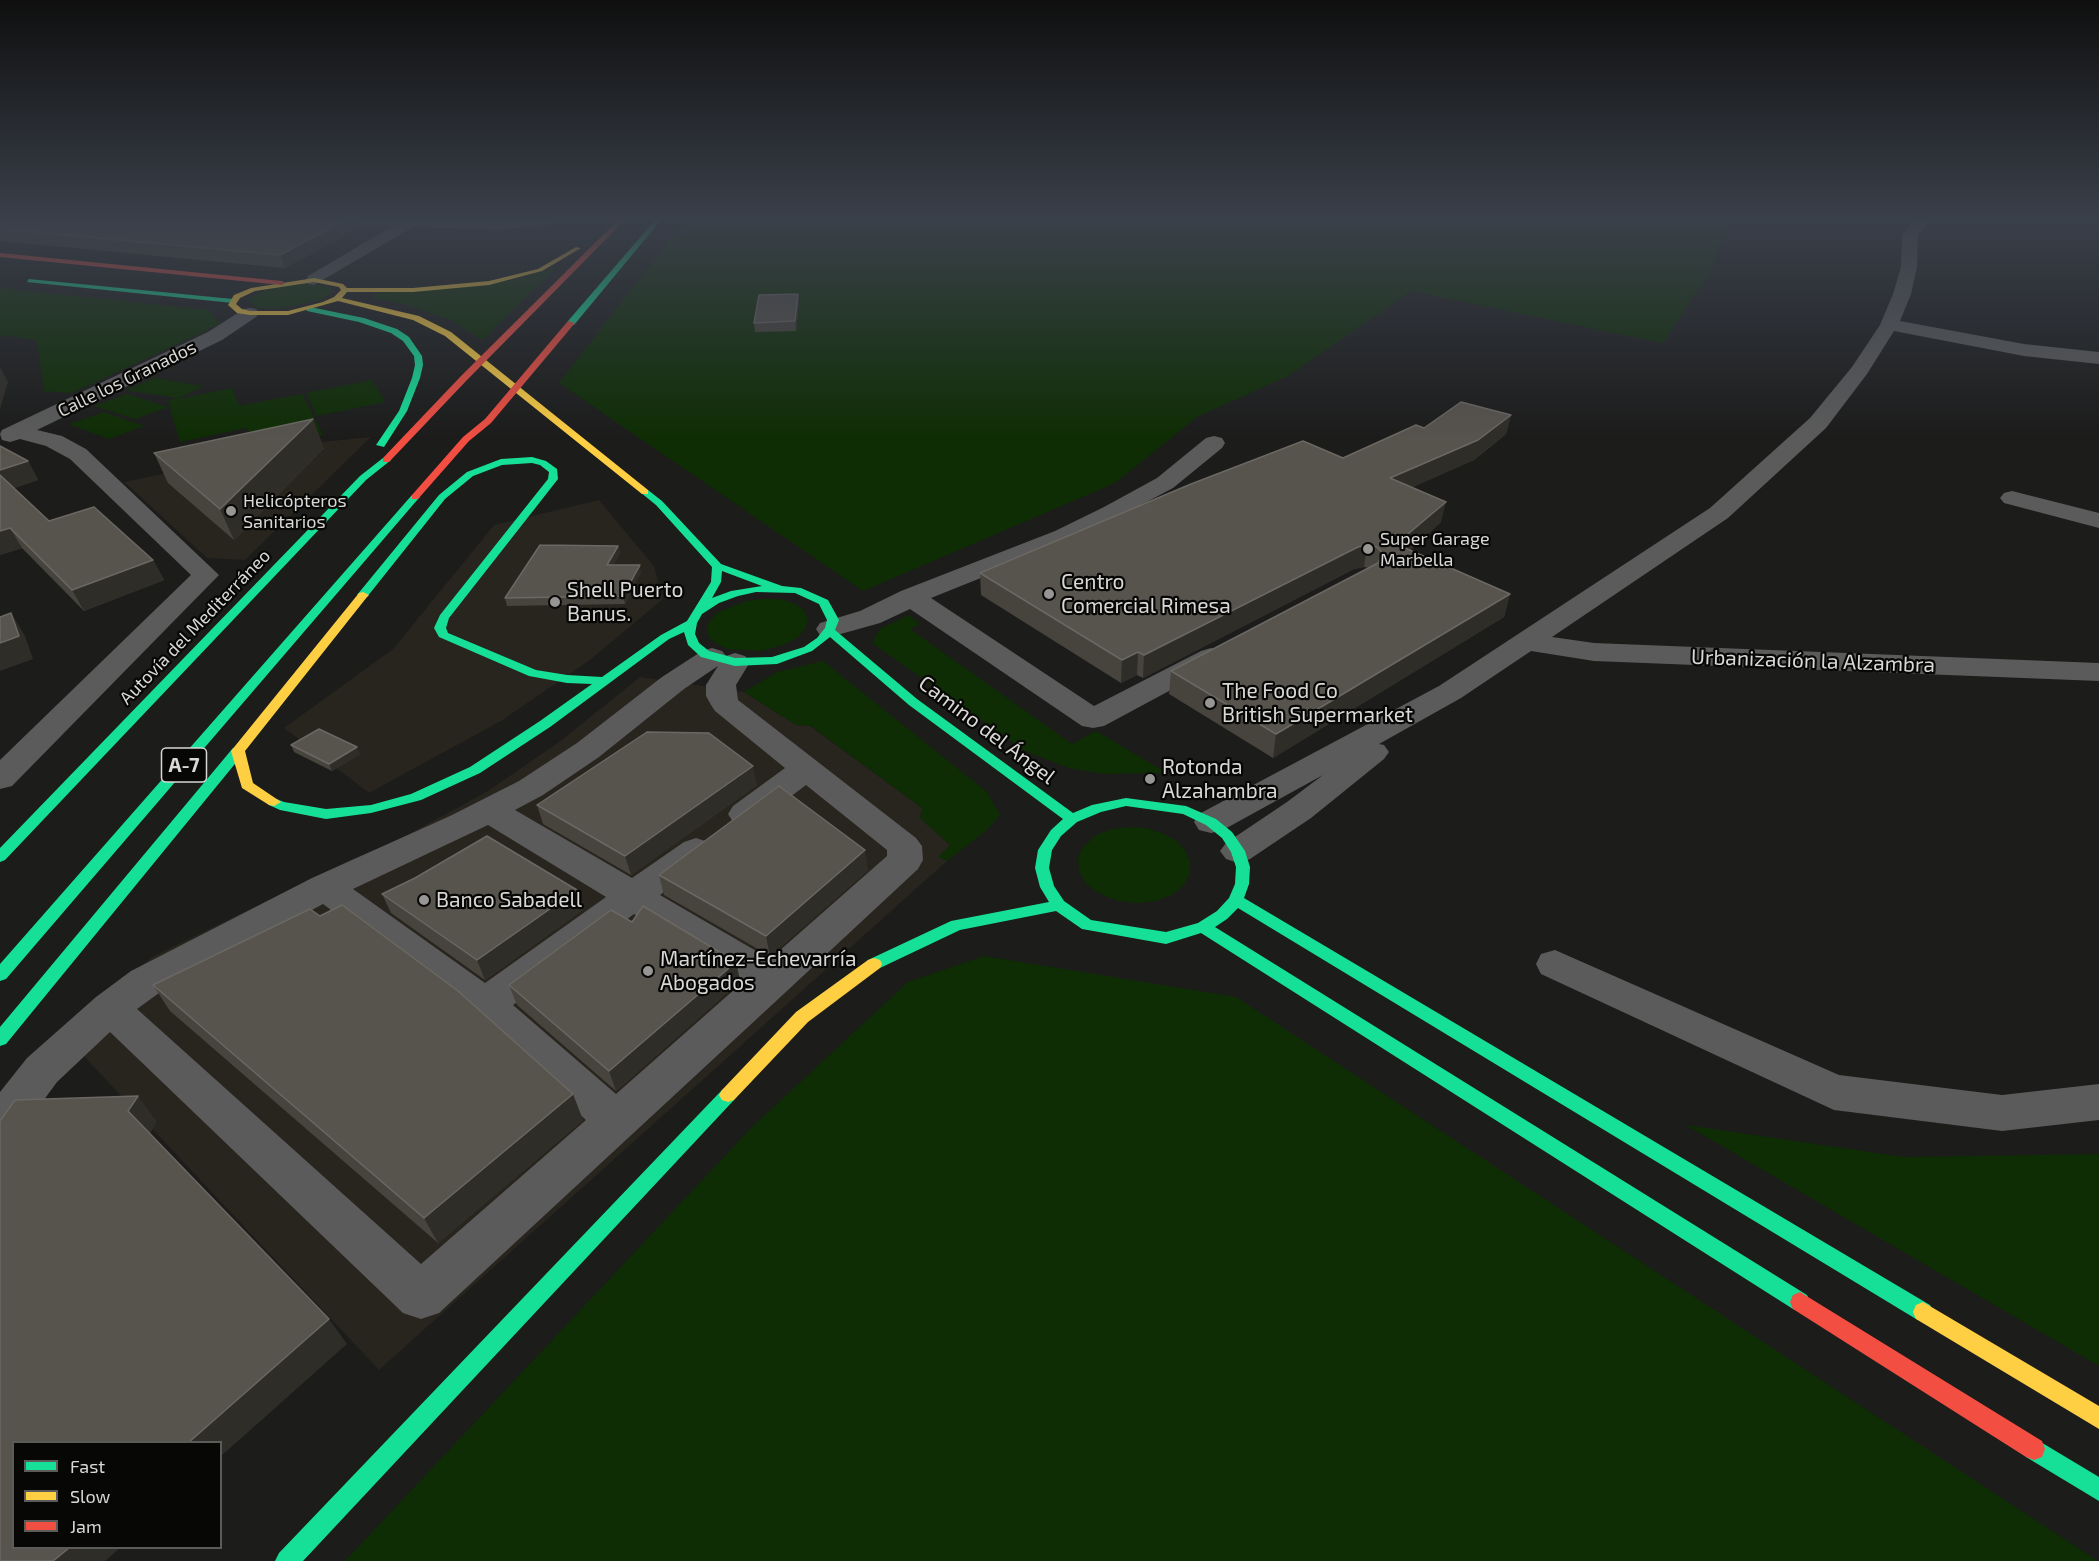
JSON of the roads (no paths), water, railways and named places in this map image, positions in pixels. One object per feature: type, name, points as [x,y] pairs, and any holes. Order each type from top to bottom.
[{"type":"main road","points":[[151,293],[233,301],[247,293]]},
{"type":"main road","points":[[233,301],[234,308],[250,313],[288,313],[310,309],[341,294],[362,293]]},
{"type":"main road","name":"Autovía del Mediterráneo","points":[[0,857],[363,478],[391,456],[464,378],[549,293]]},
{"type":"main road","name":"A-7","points":[[0,975],[466,439],[488,421],[596,293]]},
{"type":"main road","points":[[341,294],[416,318],[448,334],[659,503],[717,566],[778,588]]},
{"type":"main road","points":[[310,309],[361,320],[394,332],[406,339],[418,356],[419,365],[416,378],[403,411],[372,455],[363,478]]},
{"type":"main road","points":[[442,498],[450,482],[485,438],[488,421]]},
{"type":"main road","points":[[0,1039],[238,751],[442,498],[470,474],[501,462],[532,460],[543,463],[554,471],[553,479],[444,617],[440,628],[443,635],[533,673],[567,679],[602,681]]},
{"type":"main road","points":[[238,751],[247,784],[280,806],[326,814],[371,809],[416,796],[475,770],[545,724],[665,637],[691,623],[716,582],[717,566]]},
{"type":"main road","points":[[691,623],[689,634],[694,645],[723,659],[773,661],[808,649],[820,640],[831,638],[831,610],[813,595],[797,590],[778,588],[735,593],[715,601],[700,611]]},
{"type":"main road","name":"Camino del Ángel","points":[[791,656],[805,653],[831,638]]},
{"type":"main road","name":"Camino del Ángel","points":[[831,638],[1072,819]]},
{"type":"main road","name":"Camino del Ángel","points":[[831,638],[871,664],[878,674]]},
{"type":"main road","points":[[1126,802],[1185,810],[1211,822],[1227,836],[1238,851],[1243,867],[1242,884],[1236,900],[1222,915],[1203,927],[1166,938],[1087,925],[1059,905],[1047,887],[1042,868],[1045,850],[1056,833],[1072,819],[1097,807],[1126,802]]},
{"type":"main road","points":[[1236,900],[2099,1418]]},
{"type":"main road","points":[[287,1561],[801,1017],[875,964],[956,925],[1059,905]]},
{"type":"main road","points":[[1203,927],[2099,1490]]},
{"type":"street","points":[[1211,822],[1450,692],[1719,513],[1818,423],[1860,370],[1889,325],[1902,293]]},
{"type":"street","name":"Calle los Granados","points":[[10,435],[215,336],[250,313]]},
{"type":"street","points":[[1889,325],[2024,350],[2099,358]]},
{"type":"street","points":[[0,779],[206,575],[78,454],[54,441],[10,435]]},
{"type":"street","points":[[831,638],[898,602],[1064,536],[1113,512],[1165,483],[1214,443]]},
{"type":"street","points":[[2012,498],[2099,521]]},
{"type":"street","points":[[898,602],[1093,718],[1239,642]]},
{"type":"street","name":"Urbanización la Alzambra","points":[[1528,642],[1594,652],[2099,672]]},
{"type":"street","points":[[110,1008],[421,1296],[905,860],[904,846],[726,705],[721,696],[723,659]]},
{"type":"street","points":[[0,1125],[42,1070],[110,1008],[145,982],[325,886],[489,810],[531,788],[588,750],[674,683],[723,659]]},
{"type":"street","points":[[1238,851],[1299,810],[1450,692]]},
{"type":"street","points":[[485,1004],[806,769]]},
{"type":"street","points":[[489,810],[774,980]]},
{"type":"street","points":[[325,886],[485,1004],[617,1121]]},
{"type":"street","points":[[1554,964],[1834,1092],[2002,1113],[2099,1102]]},
{"type":"place","name":"Helicópteros Sanitarios","points":[[231,511]]},
{"type":"place","name":"Super Garage Marbella","points":[[1368,549]]},
{"type":"place","name":"Centro Comercial Rimesa","points":[[1049,594]]},
{"type":"place","name":"Shell Puerto Banus.","points":[[555,602]]},
{"type":"place","name":"The Food Co British Supermarket","points":[[1210,703]]},
{"type":"place","name":"Rotonda Alzahambra","points":[[1150,779]]},
{"type":"place","name":"Banco Sabadell","points":[[424,900]]},
{"type":"place","name":"Martínez-Echevarría Abogados","points":[[648,971]]}]
